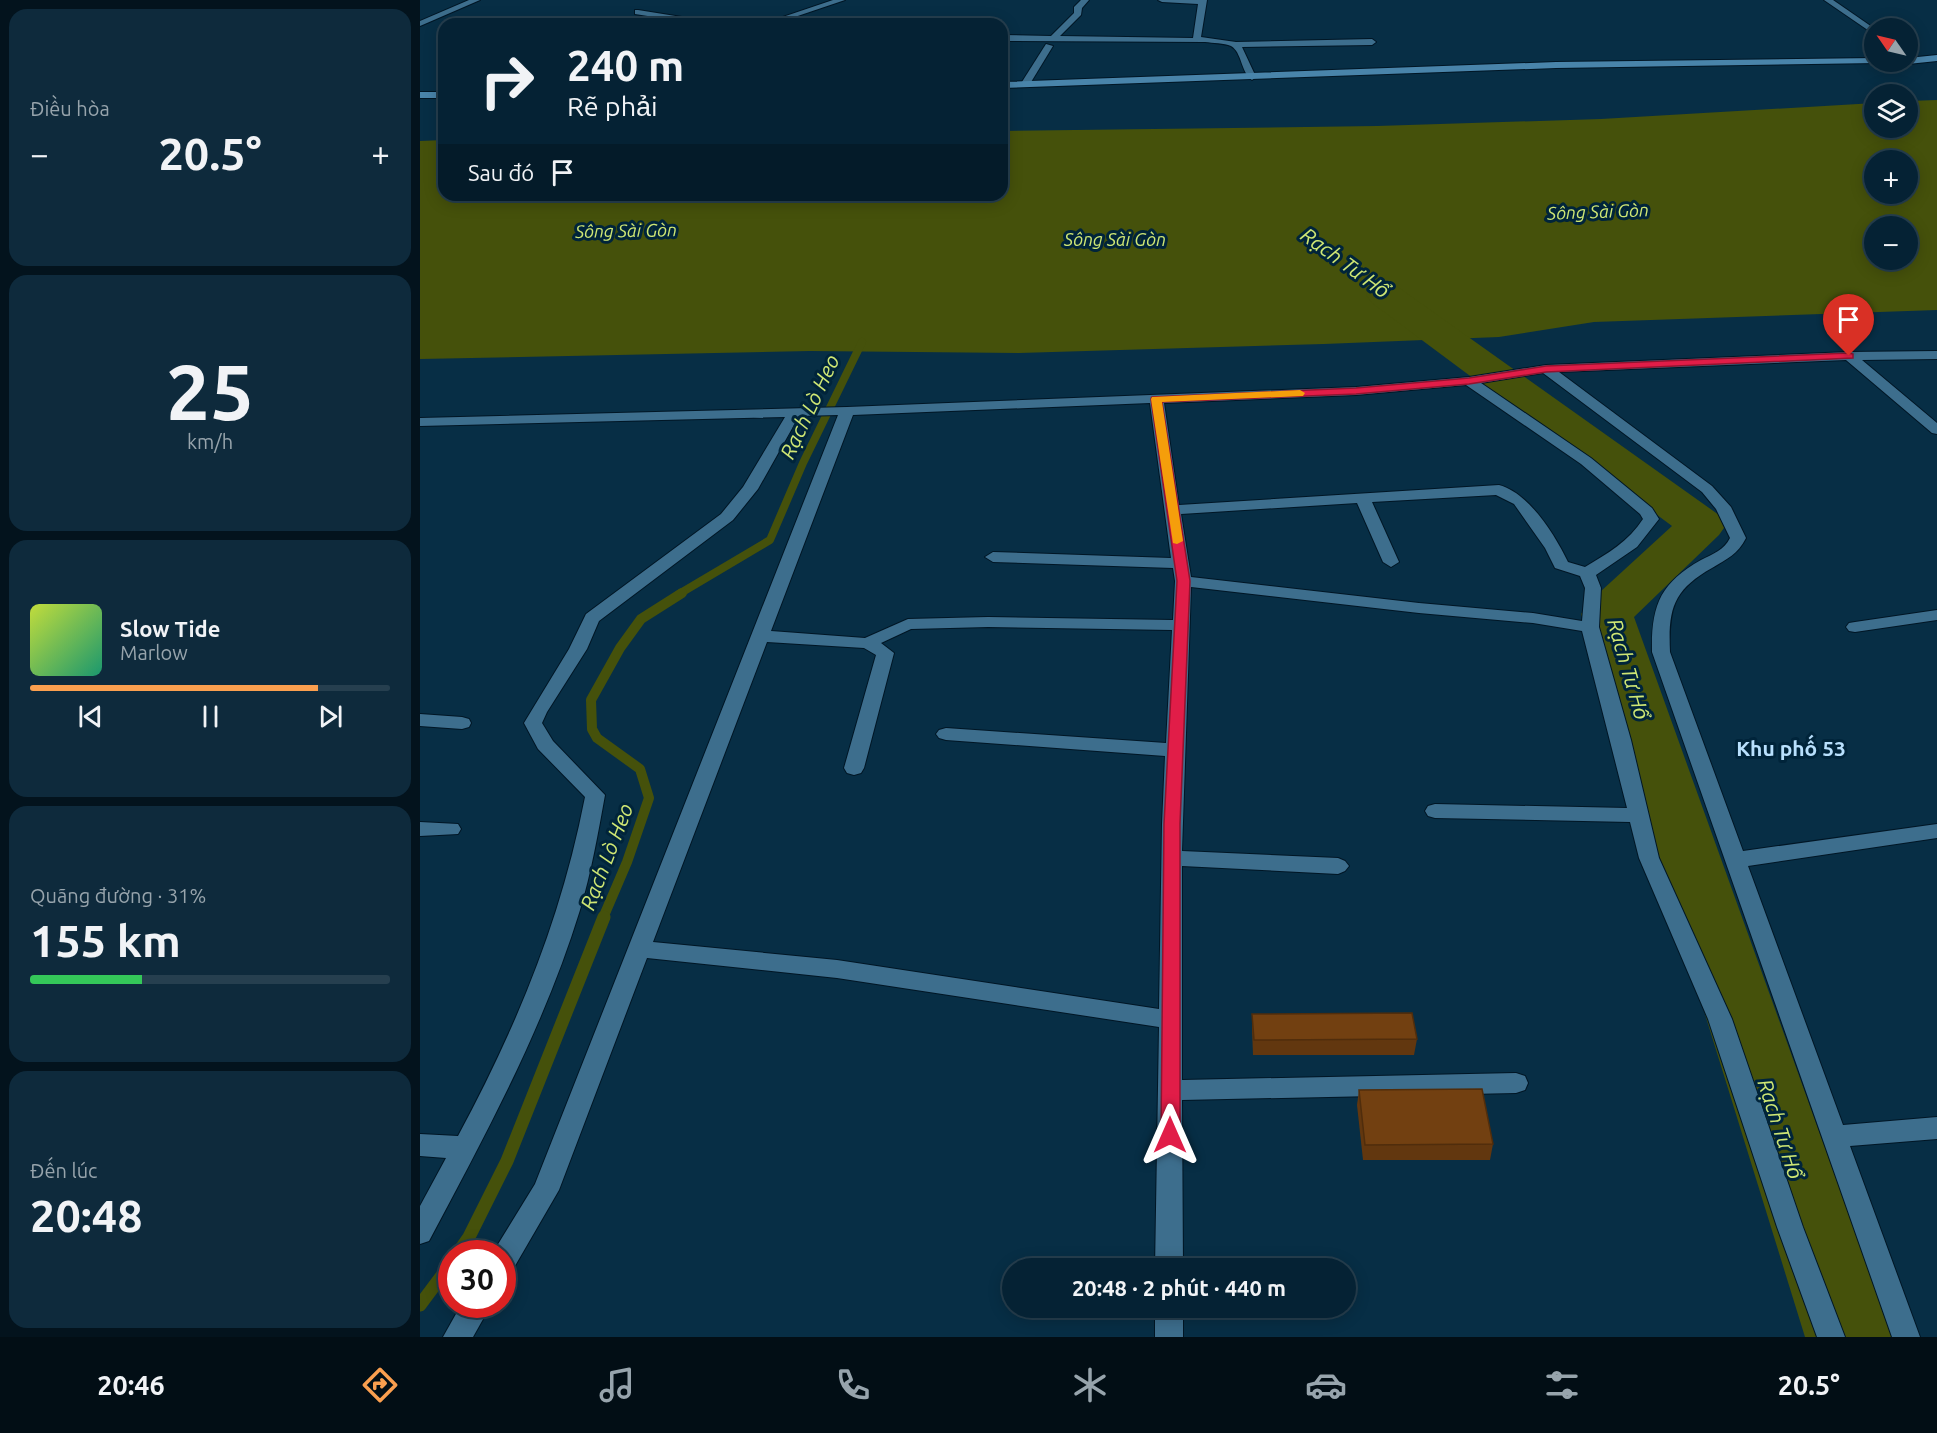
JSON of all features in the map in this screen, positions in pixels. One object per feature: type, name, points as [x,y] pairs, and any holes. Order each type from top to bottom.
[{"type":"street","points":[[420,24],[476,0]]},
{"type":"street","points":[[785,18],[841,0]]},
{"type":"street","points":[[1025,85],[1051,43],[1078,13],[1078,7],[1085,0]]},
{"type":"street","points":[[1162,0],[1203,1],[1197,39],[1202,41]]},
{"type":"street","points":[[1828,0],[1864,25]]},
{"type":"street","points":[[638,12],[676,18]]},
{"type":"street","points":[[1008,39],[1051,43],[1202,41],[1235,45],[1372,42]]},
{"type":"street","points":[[1235,45],[1252,77]]},
{"type":"street","points":[[1918,59],[1937,58]]},
{"type":"street","points":[[1008,85],[1556,65],[1864,61]]},
{"type":"street","points":[[420,95],[438,95]]},
{"type":"street","points":[[420,422],[846,411],[1356,391],[1476,380],[1539,370],[1849,356],[1937,355]]},
{"type":"street","points":[[1849,356],[1937,430]]},
{"type":"street","points":[[1539,370],[1707,489],[1723,507],[1738,538],[1733,550],[1696,570],[1667,596],[1659,622],[1661,652],[1906,1337]]},
{"type":"street","points":[[1173,510],[1499,490],[1519,501],[1553,548],[1560,565],[1587,573],[1622,551],[1646,528],[1651,519],[1646,511],[1586,461],[1476,380]]},
{"type":"street","points":[[1156,399],[1182,572],[1182,625],[1172,858],[1169,1258]]},
{"type":"street","points":[[515,1240],[546,1190],[846,411]]},
{"type":"street","points":[[420,1232],[499,1085],[556,947],[589,840],[595,795],[545,745],[533,723],[538,712],[578,648],[592,618],[727,517],[750,489],[803,412]]},
{"type":"street","points":[[1363,499],[1391,562]]},
{"type":"street","points":[[993,557],[1182,572],[1419,608],[1533,618],[1590,627]]},
{"type":"street","points":[[1587,573],[1593,588],[1590,627],[1640,815],[1649,858],[1720,1018],[1790,1227],[1832,1337]]},
{"type":"street","points":[[1855,627],[1937,615]]},
{"type":"street","points":[[868,643],[908,624],[988,622],[1182,625]]},
{"type":"street","points":[[760,636],[868,643],[885,653],[854,768]]},
{"type":"street","points":[[420,720],[462,723]]},
{"type":"street","points":[[946,734],[1176,750]]},
{"type":"street","points":[[1436,811],[1640,815]]},
{"type":"street","points":[[420,829],[451,829]]},
{"type":"street","points":[[1735,860],[1937,831]]},
{"type":"street","points":[[1172,858],[1338,866]]},
{"type":"street","points":[[639,949],[837,969],[1171,1020]]},
{"type":"street","points":[[1170,1090],[1516,1083]]},
{"type":"street","points":[[1834,1137],[1937,1128]]},
{"type":"street","points":[[420,1145],[466,1148]]},
{"type":"street","points":[[457,1337],[469,1318]]},
{"type":"street","points":[[1169,1318],[1169,1337]]},
{"type":"water","name":"Sông Sài Gòn","points":[[1937,100],[1937,310],[1594,322],[1499,337],[1324,344],[1019,353],[810,351],[420,359],[420,141],[438,140],[438,201],[1008,201],[1008,131],[1377,126],[1601,119],[1864,104],[1864,138],[1918,138],[1918,101]]},
{"type":"building","points":[[1412,1013],[1417,1039],[1254,1040],[1252,1014]]},
{"type":"building","points":[[1482,1089],[1493,1144],[1365,1145],[1359,1090]]},
{"type":"waterway","name":"Rạch Tư Hổ","points":[[1385,295],[1702,525],[1607,614],[1849,1337]]},
{"type":"waterway","name":"Rạch Lò Heo","points":[[679,594],[770,540],[803,463],[862,342]]},
{"type":"waterway","name":"Rạch Lò Heo","points":[[603,918],[627,862],[649,798],[640,769],[597,738],[592,729],[591,700],[620,648],[641,619],[682,593]]},
{"type":"waterway","name":"Rạch Lò Heo","points":[[467,1240],[507,1161],[604,917]]},
{"type":"waterway","name":"Rạch Lò Heo","points":[[420,1305],[438,1281]]},
{"type":"slow traffic","points":[[1177,541],[1156,399],[1300,393]]},
{"type":"district","name":"Khu phố 53","points":[[1791,749]]},
{"type":"route","points":[[1170,1135],[1172,824],[1183,581],[1156,399],[1356,391],[1469,381],[1546,369],[1849,356]]}]
